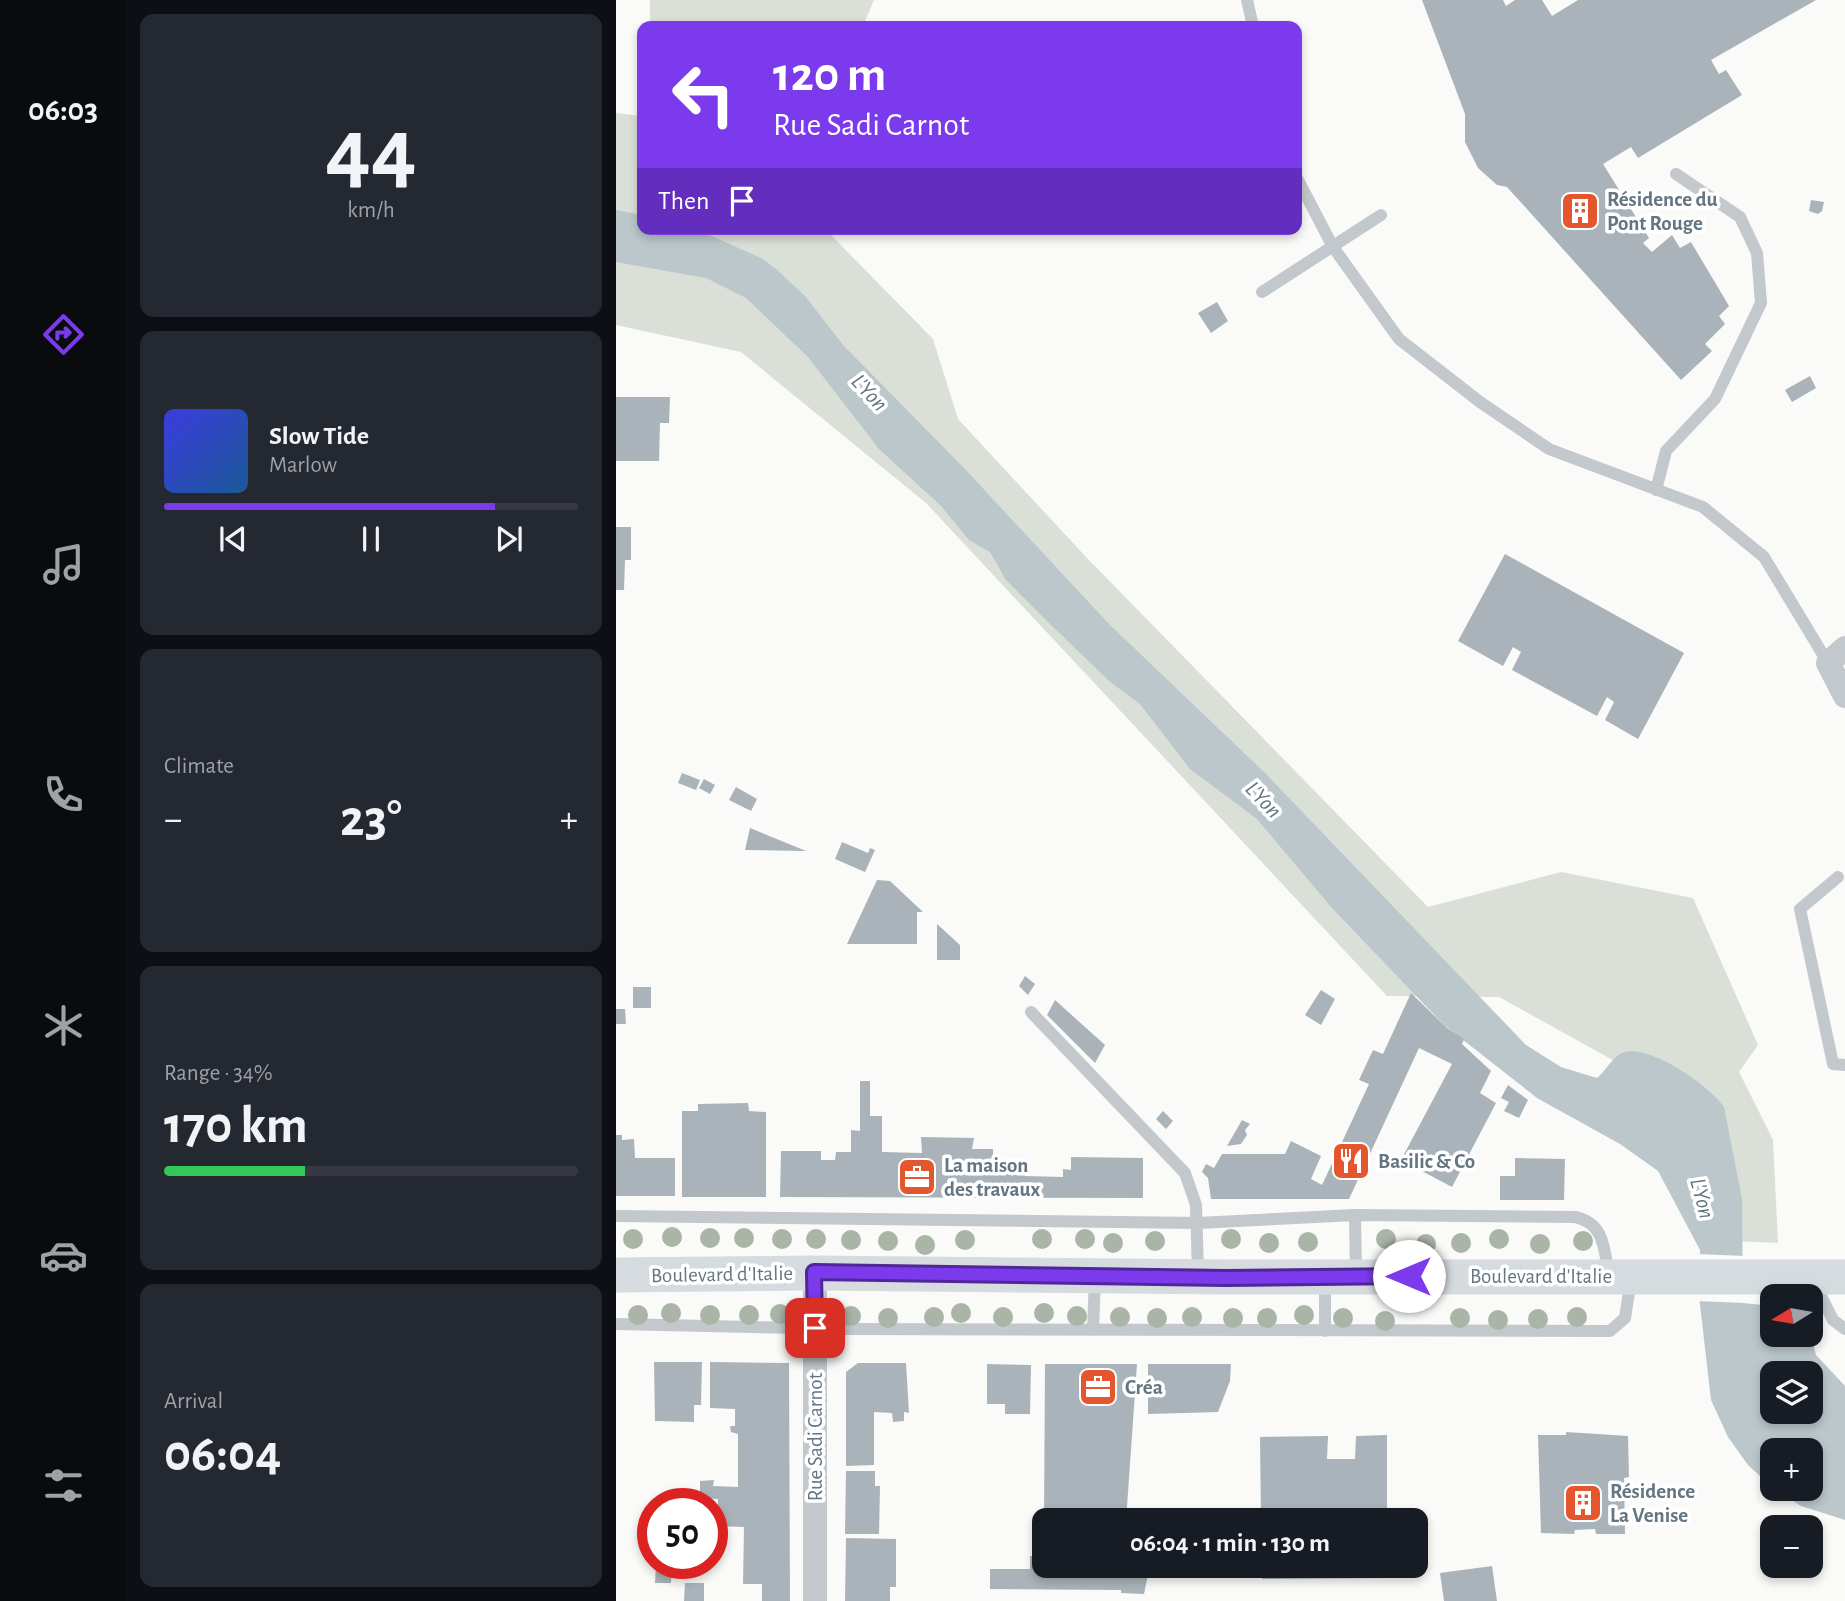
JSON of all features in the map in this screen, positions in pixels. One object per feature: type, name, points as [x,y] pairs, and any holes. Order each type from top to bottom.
[{"type":"main road","name":"Boulevard d'Italie","points":[[616,1275],[814,1272],[1198,1277],[1828,1277]]},
{"type":"street","points":[[1836,655],[1845,696]]},
{"type":"street","name":"Rue Sadi Carnot","points":[[814,1272],[815,1601]]},
{"type":"lane","points":[[1247,0],[1252,21]]},
{"type":"lane","points":[[1656,490],[1666,451],[1715,399],[1761,303],[1757,253],[1740,217],[1676,174]]},
{"type":"lane","points":[[1302,188],[1333,247],[1399,339],[1480,402],[1549,449],[1703,507],[1764,557],[1836,655]]},
{"type":"lane","points":[[1262,292],[1381,215]]},
{"type":"lane","points":[[1838,877],[1800,909],[1833,1064],[1845,1065]]},
{"type":"lane","points":[[1031,1012],[1185,1173],[1196,1205],[1198,1277]]},
{"type":"lane","points":[[1325,1331],[1355,1215]]},
{"type":"lane","points":[[616,1216],[1198,1223],[1355,1215],[1585,1219],[1599,1231],[1620,1276],[1625,1318],[1609,1331],[1094,1330],[616,1324]]},
{"type":"lane","points":[[1094,1330],[1095,1276]]},
{"type":"lane","points":[[1828,1277],[1833,1320],[1845,1329]]},
{"type":"shaded area","points":[[650,0],[874,0],[865,21],[650,21]]},
{"type":"shaded area","points":[[616,113],[637,115],[637,235],[831,235],[933,339],[958,419],[1086,557],[1428,907],[1561,872],[1693,898],[1758,1045],[1739,1072],[1773,1140],[1778,1243],[1732,1241],[1658,1085],[1499,997],[1387,996],[926,503],[741,352],[616,325]]},
{"type":"water","name":"L'Yon","points":[[616,210],[637,214],[637,235],[709,235],[763,259],[776,269],[805,296],[843,345],[963,467],[1109,624],[1266,774],[1526,1045],[1561,1067],[1597,1078],[1621,1054],[1636,1051],[1679,1069],[1717,1098],[1724,1107],[1742,1199],[1743,1303],[1760,1305],[1760,1348],[1814,1348],[1822,1361],[1760,1361],[1760,1424],[1823,1424],[1823,1362],[1845,1386],[1845,1520],[1793,1501],[1823,1501],[1823,1438],[1760,1438],[1760,1476],[1748,1465],[1728,1437],[1711,1400],[1699,1296],[1700,1250],[1658,1171],[1620,1144],[1537,1098],[1444,1025],[1332,908],[1257,819],[1190,769],[1140,704],[1109,681],[1047,621],[1006,580],[990,552],[969,540],[941,506],[879,449],[808,357],[746,298],[706,278],[616,262]]},
{"type":"pier","points":[[1696,1254],[1746,1256],[1747,1300],[1760,1301],[1760,1304],[1696,1301]]},
{"type":"building","name":"Résidence du Pont Rouge","points":[[1422,0],[1503,0],[1506,6],[1515,0],[1542,0],[1552,16],[1578,0],[1816,0],[1711,60],[1719,74],[1726,70],[1742,95],[1638,158],[1631,147],[1603,164],[1649,238],[1643,243],[1652,252],[1672,235],[1680,248],[1691,242],[1729,306],[1719,316],[1725,324],[1705,344],[1712,351],[1681,380],[1507,187],[1497,185],[1478,168],[1465,142],[1465,114]]},
{"type":"building","points":[[1811,200],[1824,202],[1822,211],[1818,214],[1809,211]]},
{"type":"building","points":[[1217,302],[1228,321],[1211,333],[1198,313]]},
{"type":"building","points":[[1810,376],[1816,388],[1792,402],[1785,390]]},
{"type":"building","points":[[616,397],[670,397],[669,423],[660,423],[659,461],[616,461]]},
{"type":"building","points":[[616,527],[631,527],[631,560],[625,560],[624,590],[616,590]]},
{"type":"building","points":[[1505,554],[1684,653],[1638,739],[1605,720],[1614,702],[1607,697],[1597,716],[1512,670],[1521,652],[1513,647],[1503,666],[1458,641]]},
{"type":"building","points":[[682,773],[700,780],[696,790],[678,783]]},
{"type":"building","points":[[704,779],[715,785],[710,794],[699,788]]},
{"type":"building","points":[[736,787],[757,799],[751,811],[729,800]]},
{"type":"building","points":[[750,828],[806,851],[745,850]]},
{"type":"building","points":[[842,842],[868,853],[870,848],[875,850],[865,872],[835,859]]},
{"type":"building","points":[[877,880],[890,881],[923,912],[917,912],[917,944],[847,944]]},
{"type":"building","points":[[937,924],[960,945],[960,960],[937,960]]},
{"type":"building","points":[[1025,976],[1035,984],[1028,995],[1019,986]]},
{"type":"building","points":[[633,987],[651,987],[651,1008],[633,1008]]},
{"type":"building","points":[[1321,990],[1335,999],[1321,1025],[1305,1015]]},
{"type":"building","points":[[1411,993],[1447,1028],[1464,1039],[1462,1044],[1491,1071],[1480,1093],[1496,1103],[1452,1187],[1401,1160],[1452,1064],[1419,1048],[1349,1199],[1211,1199],[1208,1178],[1202,1172],[1206,1164],[1214,1168],[1222,1154],[1285,1154],[1291,1141],[1321,1156],[1311,1179],[1322,1185],[1369,1084],[1359,1080],[1373,1050],[1383,1054]]},
{"type":"building","points":[[1055,1000],[1105,1045],[1095,1063],[1047,1015]]},
{"type":"building","points":[[616,1009],[625,1009],[626,1024],[616,1024]]},
{"type":"building","points":[[860,1081],[870,1081],[870,1116],[882,1116],[882,1152],[922,1153],[921,1137],[974,1138],[972,1149],[993,1149],[993,1160],[1025,1160],[1025,1176],[1063,1177],[1063,1169],[1071,1170],[1071,1157],[1143,1158],[1143,1198],[780,1197],[781,1151],[821,1151],[821,1160],[835,1160],[836,1152],[851,1152],[851,1130],[860,1131]]},
{"type":"building","points":[[1508,1085],[1528,1100],[1519,1118],[1504,1111],[1509,1102],[1501,1098]]},
{"type":"building","points":[[748,1103],[749,1111],[766,1112],[766,1197],[682,1197],[682,1111],[698,1111],[698,1104]]},
{"type":"building","points":[[1163,1111],[1173,1121],[1166,1129],[1156,1119]]},
{"type":"building","points":[[1242,1120],[1250,1124],[1245,1130],[1247,1135],[1241,1144],[1227,1146]]},
{"type":"building","points":[[616,1135],[622,1135],[622,1140],[634,1139],[635,1158],[675,1158],[675,1196],[616,1196]]},
{"type":"building","points":[[1515,1158],[1565,1159],[1564,1200],[1500,1200],[1500,1176],[1515,1176]]},
{"type":"building","points":[[654,1362],[702,1362],[701,1405],[694,1405],[694,1422],[655,1421]]},
{"type":"building","points":[[710,1362],[789,1363],[790,1601],[762,1601],[762,1584],[743,1584],[744,1527],[728,1526],[728,1488],[700,1488],[700,1481],[714,1480],[713,1486],[738,1487],[738,1434],[731,1432],[730,1426],[735,1426],[735,1409],[710,1408]]},
{"type":"building","points":[[858,1363],[906,1363],[909,1413],[904,1412],[904,1421],[893,1422],[892,1413],[874,1412],[874,1465],[846,1466],[846,1372]]},
{"type":"building","points":[[987,1364],[1031,1365],[1030,1414],[1005,1414],[1005,1404],[987,1404]]},
{"type":"building","points":[[1045,1364],[1137,1364],[1127,1508],[1044,1508]]},
{"type":"building","points":[[1148,1364],[1231,1364],[1230,1381],[1218,1412],[1148,1414]]},
{"type":"building","name":"Résidence La Venise","points":[[1566,1432],[1628,1436],[1629,1477],[1624,1478],[1625,1534],[1596,1534],[1595,1529],[1575,1530],[1574,1534],[1541,1533],[1538,1435],[1566,1435]]},
{"type":"building","points":[[1387,1435],[1387,1508],[1261,1508],[1260,1437],[1328,1436],[1327,1459],[1355,1459],[1356,1436]]},
{"type":"building","points":[[846,1471],[875,1471],[875,1486],[880,1486],[879,1534],[845,1534]]},
{"type":"building","points":[[846,1538],[896,1539],[896,1587],[890,1587],[890,1601],[845,1601]]},
{"type":"building","points":[[1030,1556],[1032,1578],[1147,1578],[1144,1594],[1121,1593],[1121,1590],[990,1589],[990,1569],[1030,1569]]},
{"type":"building","points":[[1492,1566],[1497,1601],[1444,1601],[1440,1573]]},
{"type":"building","points":[[1262,1578],[1388,1578],[1262,1579]]},
{"type":"building","points":[[655,1579],[671,1579],[671,1583],[655,1583]]},
{"type":"building","points":[[685,1583],[704,1583],[704,1601],[684,1601]]},
{"type":"place","name":"Résidence du Pont Rouge","points":[[1580,211]]},
{"type":"place","name":"Basilic & Co","points":[[1351,1161]]},
{"type":"place","name":"La maison des travaux","points":[[917,1177]]},
{"type":"place","name":"Créa","points":[[1098,1387]]},
{"type":"place","name":"Résidence La Venise","points":[[1583,1503]]},
{"type":"route","points":[[815,1328],[814,1272],[1226,1278],[1409,1276]]}]
